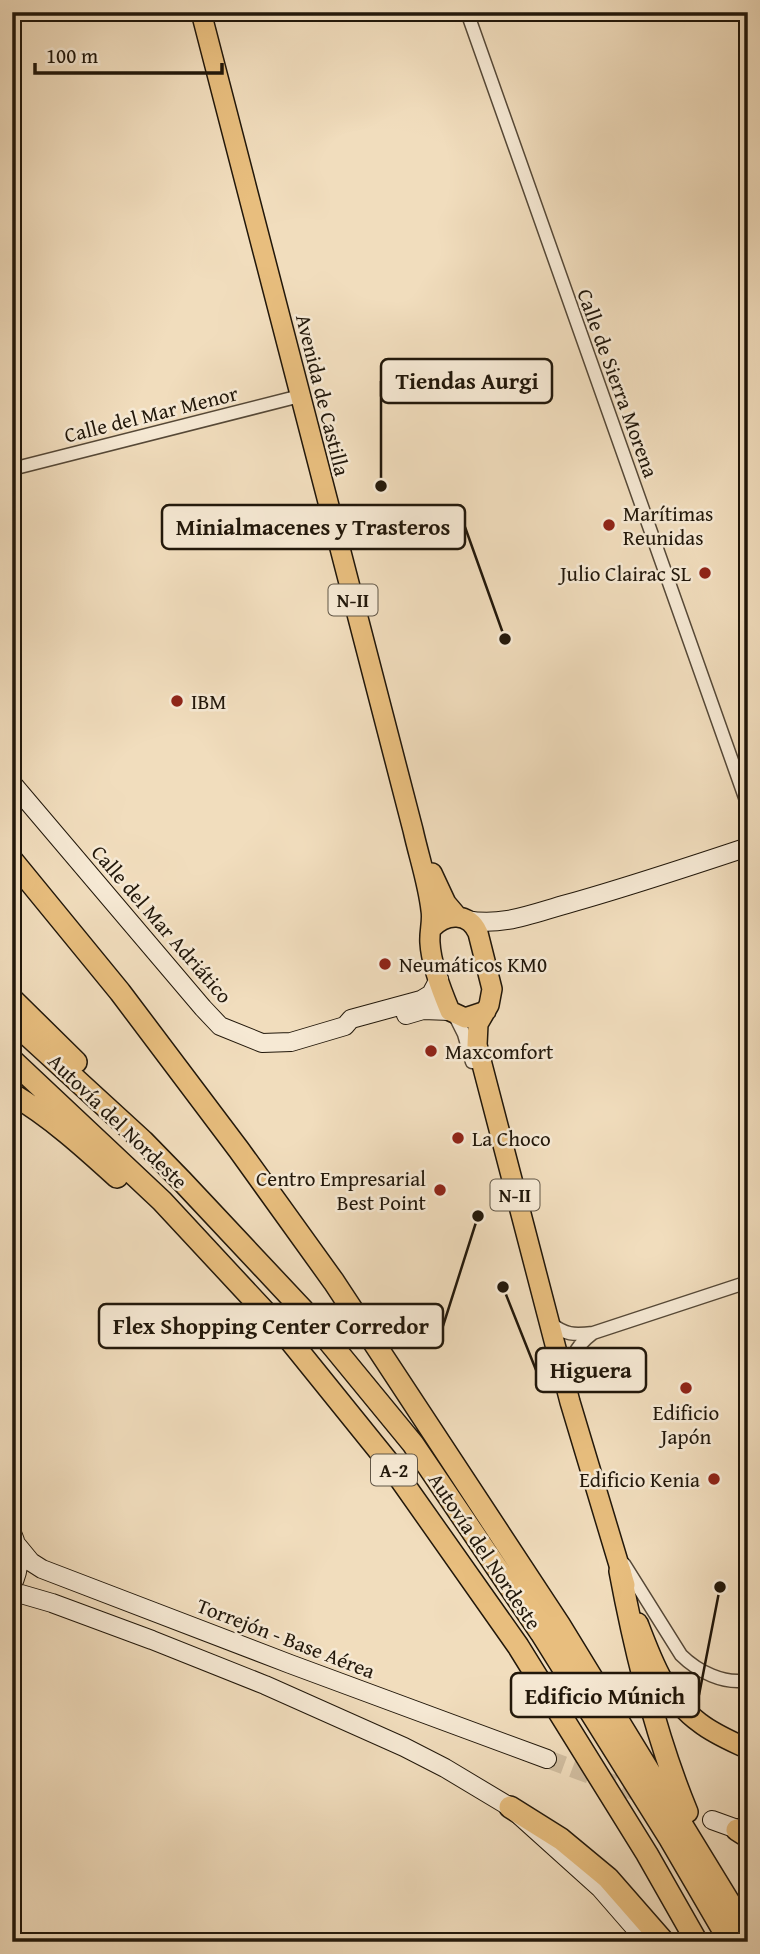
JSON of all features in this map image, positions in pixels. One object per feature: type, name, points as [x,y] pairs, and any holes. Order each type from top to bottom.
[{"type":"highway","points":[[12,860],[120,992],[334,1282],[559,1624],[748,1931]]},
{"type":"highway","points":[[12,999],[72,1057],[143,1141]]},
{"type":"highway","name":"Autovía del Nordeste","points":[[12,1021],[143,1141],[303,1310],[412,1444],[541,1633],[670,1839],[730,1942]]},
{"type":"highway","name":"Autovía del Nordeste","points":[[12,1060],[162,1201],[280,1328],[389,1463],[517,1646],[646,1854],[697,1942]]},
{"type":"highway","points":[[12,1094],[30,1104],[82,1145],[280,1328]]},
{"type":"highway","points":[[620,1571],[631,1629],[673,1778],[695,1832],[748,1931]]},
{"type":"highway","points":[[510,1807],[561,1839],[608,1878],[664,1942]]},
{"type":"main road","name":"Avenida de Castilla","points":[[201,12],[413,830],[428,892],[432,928]]},
{"type":"main road","name":"Calle del Mar Adriático","points":[[12,783],[220,1026],[262,1043],[291,1042],[345,1026],[351,1020],[421,1000],[431,994],[439,979]]},
{"type":"main road","name":"Avenida de Castilla","points":[[413,830],[446,904],[462,918]]},
{"type":"main road","points":[[432,928],[447,918],[462,918],[480,923],[503,922],[602,895],[748,847]]},
{"type":"main road","name":"N-II","points":[[462,918],[475,927],[492,989],[492,997],[478,1024],[477,1045],[570,1402],[620,1571],[645,1642],[665,1686],[698,1723],[748,1749]]},
{"type":"main road","points":[[483,952],[489,936],[503,922]]},
{"type":"main road","name":"N-II","points":[[432,928],[431,949],[452,1012]]},
{"type":"main road","name":"Calle del Mar Adriático","points":[[345,1026],[354,1029],[424,1010],[452,1012]]},
{"type":"main road","points":[[452,1012],[465,1018],[486,1011]]},
{"type":"main road","points":[[12,1585],[19,1564],[15,1539]]},
{"type":"main road","name":"Torrejón - Base Aérea","points":[[15,1539],[31,1562],[42,1569],[547,1759]]},
{"type":"main road","points":[[12,1595],[21,1594],[52,1603],[265,1685],[404,1747],[450,1771],[510,1807],[600,1888],[647,1942]]},
{"type":"main road","points":[[712,1820],[744,1833]]},
{"type":"street","name":"Calle de Sierra Morena","points":[[467,12],[748,806]]},
{"type":"street","name":"Calle del Mar Menor","points":[[12,469],[300,396]]},
{"type":"street","name":"N-II","points":[[452,1012],[468,1047],[534,1296],[550,1322]]},
{"type":"street","points":[[550,1322],[566,1334],[593,1333],[748,1282]]},
{"type":"street","points":[[570,1402],[574,1352],[581,1342],[593,1333]]},
{"type":"street","points":[[613,1548],[690,1664],[715,1676],[748,1681]]},
{"type":"tunnel","points":[[547,1759],[647,1796]]},
{"type":"place","name":"Tiendas Aurgi","points":[[381,486]]},
{"type":"place","name":"Marítimas Reunidas","points":[[609,525]]},
{"type":"place","name":"Julio Clairac SL","points":[[705,573]]},
{"type":"place","name":"Minialmacenes y Trasteros","points":[[505,639]]},
{"type":"place","name":"IBM","points":[[177,701]]},
{"type":"place","name":"Neumáticos KM0","points":[[385,964]]},
{"type":"place","name":"Maxcomfort","points":[[431,1051]]},
{"type":"place","name":"La Choco","points":[[458,1138]]},
{"type":"place","name":"Centro Empresarial Best Point","points":[[440,1190]]},
{"type":"place","name":"Flex Shopping Center Corredor","points":[[478,1216]]},
{"type":"place","name":"Higuera","points":[[503,1287]]},
{"type":"place","name":"Edificio Japón","points":[[686,1388]]},
{"type":"place","name":"Edificio Kenia","points":[[714,1479]]},
{"type":"place","name":"Edificio Múnich","points":[[720,1587]]}]
